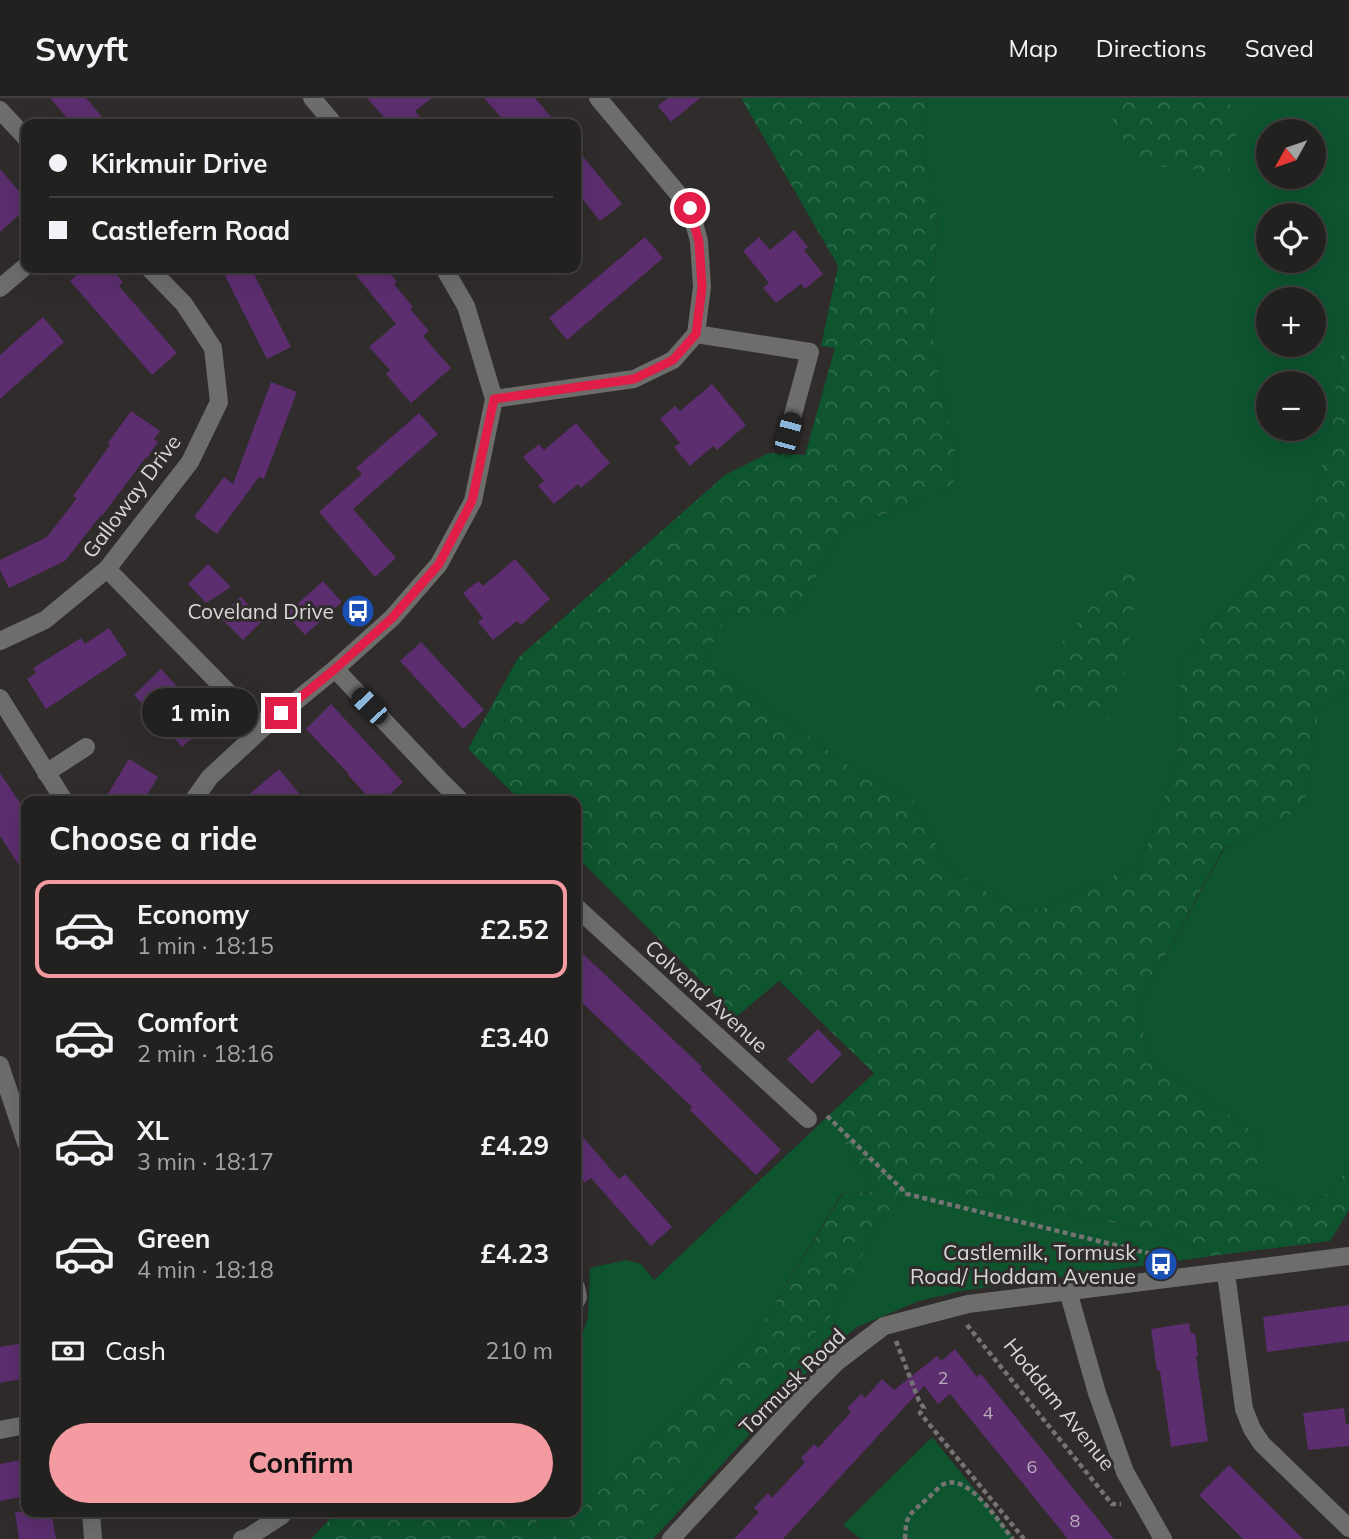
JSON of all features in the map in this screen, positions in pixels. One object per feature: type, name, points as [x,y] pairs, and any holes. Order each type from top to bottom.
[{"type":"street","points":[[312,98],[330,119]]},
{"type":"street","points":[[494,399],[634,379],[673,360],[696,334],[702,287],[699,242],[690,208],[598,98]]},
{"type":"street","points":[[0,110],[21,133]]},
{"type":"street","points":[[0,288],[21,270]]},
{"type":"street","name":"Galloway Drive","points":[[0,641],[44,620],[107,569],[190,462],[219,402],[213,348],[184,304],[154,273]]},
{"type":"street","points":[[196,796],[210,777],[262,728],[335,669],[392,618],[439,564],[472,501],[494,399],[466,306],[447,273]]},
{"type":"street","points":[[696,334],[810,352],[788,433]]},
{"type":"street","points":[[107,569],[262,728]]},
{"type":"street","points":[[335,669],[456,796]]},
{"type":"street","points":[[0,698],[61,796]]},
{"type":"street","points":[[46,773],[86,747]]},
{"type":"street","name":"Colvend Avenue","points":[[581,912],[808,1119]]},
{"type":"street","points":[[0,1065],[21,1128]]},
{"type":"street","name":"Tormusk Road","points":[[671,1539],[830,1369],[884,1326],[968,1304],[1349,1256]]},
{"type":"street","points":[[1226,1273],[1244,1409],[1252,1429],[1262,1444],[1342,1509],[1349,1528]]},
{"type":"street","name":"Hoddam Avenue","points":[[1068,1291],[1097,1393],[1125,1472],[1163,1539]]},
{"type":"street","points":[[0,1430],[21,1426]]},
{"type":"street","points":[[92,1517],[93,1539]]},
{"type":"street","points":[[242,1539],[277,1517]]},
{"type":"path","points":[[808,1119],[828,1116],[907,1194],[1172,1259]]},
{"type":"path","name":"Hoddam Avenue","points":[[953,1308],[1112,1504],[1143,1504]]},
{"type":"path","points":[[889,1324],[924,1408],[920,1413],[1024,1539]]},
{"type":"path","points":[[905,1539],[906,1520],[911,1513],[945,1484],[960,1483],[974,1491],[1013,1539]]},
{"type":"green space","points":[[741,98],[928,98],[922,152],[937,209],[933,343],[960,474],[943,494],[844,528],[792,617],[728,614],[704,660],[854,770],[912,797],[948,867],[1017,911],[1044,908],[1141,863],[1177,760],[1181,666],[1210,625],[1313,517],[1344,338],[1349,327],[1349,691],[1319,710],[1304,807],[1223,849],[1140,1004],[1146,1056],[1256,1134],[1259,1185],[1301,1206],[1330,1192],[1349,1166],[1349,1210],[1330,1241],[1212,1256],[1165,1233],[920,1185],[881,1216],[836,1310],[629,1539],[551,1539],[573,1517],[581,1517],[581,1509],[757,1332],[843,1193],[875,1192],[828,1116],[874,1073],[779,981],[729,1023],[716,1010],[722,1002],[581,861],[581,796],[516,796],[468,749],[518,658],[725,475],[769,453],[805,455],[835,348],[821,346],[838,266]]},
{"type":"green space","points":[[928,98],[1349,98],[1349,327],[1344,338],[1313,517],[1210,625],[1181,666],[1177,760],[1141,863],[1044,908],[1017,911],[948,867],[912,797],[854,770],[704,660],[728,614],[792,616],[844,528],[943,494],[960,474],[933,343],[937,209],[922,152]]},
{"type":"green space","points":[[1100,98],[1223,98],[1235,110],[1237,117],[1235,146],[1226,183],[1194,169],[1138,165]]},
{"type":"green space","points":[[1139,571],[1118,712],[1102,722],[1086,714],[1045,717],[1031,700],[1034,677],[1115,577]]},
{"type":"green space","points":[[1349,691],[1349,1166],[1330,1192],[1301,1206],[1258,1184],[1256,1134],[1146,1056],[1140,1004],[1224,849],[1304,806],[1319,710]]},
{"type":"green space","points":[[828,1116],[875,1192],[842,1193],[757,1332],[581,1509],[581,1337],[588,1318],[590,1268],[626,1260],[641,1264],[654,1280]]},
{"type":"green space","points":[[920,1185],[1165,1233],[1212,1256],[961,1291],[919,1301],[857,1327],[827,1351],[653,1539],[629,1539],[836,1310],[881,1216]]},
{"type":"green space","points":[[932,1437],[1015,1539],[861,1539],[843,1525]]},
{"type":"green space","points":[[332,1517],[537,1517],[536,1539],[311,1539]]},
{"type":"green space","points":[[537,1517],[573,1517],[551,1539],[536,1539]]},
{"type":"building","points":[[50,98],[86,98],[104,119],[68,119]]},
{"type":"building","points":[[367,98],[432,98],[415,111],[422,119],[386,119]]},
{"type":"building","points":[[484,98],[535,98],[553,119],[503,119]]},
{"type":"building","points":[[668,98],[700,98],[671,122],[658,106]]},
{"type":"building","points":[[581,154],[622,204],[600,221],[581,197]]},
{"type":"building","points":[[0,169],[21,193],[21,213],[0,232]]},
{"type":"building","points":[[794,230],[808,247],[804,250],[823,274],[805,289],[801,284],[776,303],[763,288],[769,283],[743,251],[759,237],[770,250]]},
{"type":"building","points":[[645,237],[663,258],[567,340],[549,318]]},
{"type":"building","points":[[79,273],[115,273],[123,282],[119,286],[177,353],[152,375],[70,281]]},
{"type":"building","points":[[231,273],[254,273],[291,347],[267,359],[225,276]]},
{"type":"building","points":[[354,273],[390,273],[397,282],[394,284],[413,307],[410,309],[429,331],[423,336],[451,368],[411,403],[386,374],[390,370],[369,347],[396,324]]},
{"type":"building","points":[[43,317],[64,342],[0,399],[0,355]]},
{"type":"building","points":[[271,382],[297,392],[264,479],[259,477],[217,534],[194,517],[224,477],[233,484]]},
{"type":"building","points":[[712,384],[746,425],[717,450],[713,446],[690,466],[674,447],[680,443],[660,419],[675,406],[680,411]]},
{"type":"building","points":[[131,411],[160,431],[154,439],[158,442],[147,458],[65,561],[9,588],[0,570],[0,560],[47,537],[77,498],[73,496]]},
{"type":"building","points":[[419,413],[438,434],[353,509],[396,558],[375,577],[319,512],[362,474],[356,468]]},
{"type":"building","points":[[576,423],[610,463],[581,488],[578,484],[554,504],[538,486],[544,481],[523,457],[539,444],[544,450]]},
{"type":"building","points":[[515,559],[550,599],[521,625],[517,621],[493,640],[478,622],[483,618],[463,593],[478,581],[483,586]]},
{"type":"building","points":[[208,564],[231,587],[206,603],[188,584]]},
{"type":"building","points":[[323,581],[342,602],[305,635],[286,614]]},
{"type":"building","points":[[241,597],[263,620],[243,640],[219,616]]},
{"type":"building","points":[[109,628],[127,655],[46,709],[27,679],[36,673],[33,668],[81,638],[85,644]]},
{"type":"building","points":[[421,642],[484,710],[463,729],[400,661]]},
{"type":"building","points":[[161,669],[210,723],[182,747],[134,695]]},
{"type":"building","points":[[331,704],[403,782],[388,796],[367,796],[306,729]]},
{"type":"building","points":[[129,759],[158,777],[147,796],[107,796]]},
{"type":"building","points":[[279,769],[301,796],[247,796]]},
{"type":"building","points":[[0,773],[21,804],[21,868],[0,836]]},
{"type":"building","points":[[581,952],[702,1067],[700,1069],[781,1150],[756,1175],[690,1110],[692,1107],[581,1002]]},
{"type":"building","points":[[818,1029],[842,1054],[812,1084],[787,1059]]},
{"type":"building","points":[[581,1135],[619,1179],[625,1174],[672,1227],[651,1246],[591,1178],[585,1183],[581,1178]]},
{"type":"building","points":[[1349,1305],[1349,1341],[1267,1352],[1263,1317]]},
{"type":"building","points":[[1189,1323],[1191,1334],[1195,1333],[1208,1441],[1171,1447],[1151,1329]]},
{"type":"building","points":[[21,1344],[21,1379],[0,1383],[0,1347]]},
{"type":"building","points":[[955,1349],[977,1377],[981,1374],[1114,1539],[1068,1539],[950,1394],[938,1404],[924,1386],[783,1539],[734,1539],[759,1512],[754,1508],[768,1493],[772,1498],[805,1462],[801,1458],[814,1444],[818,1448],[851,1412],[847,1408],[861,1394],[865,1398],[882,1379],[894,1390],[937,1356],[941,1361]]},
{"type":"building","points":[[1344,1408],[1346,1424],[1349,1424],[1349,1446],[1308,1450],[1303,1413]]},
{"type":"building","points":[[21,1460],[21,1497],[0,1501],[0,1464]]},
{"type":"building","points":[[1229,1465],[1303,1539],[1243,1539],[1199,1495]]},
{"type":"building","points":[[15,1512],[21,1512],[21,1517],[52,1517],[56,1539],[19,1539]]},
{"type":"place","name":"Coveland Drive","points":[[358,611]]},
{"type":"place","name":"Castlemilk, Tormusk Road/ Hoddam Avenue","points":[[1161,1264]]},
{"type":"route","points":[[281,713],[392,618],[439,564],[472,501],[494,399],[634,379],[673,360],[696,334],[702,287],[699,242],[690,208]]}]
